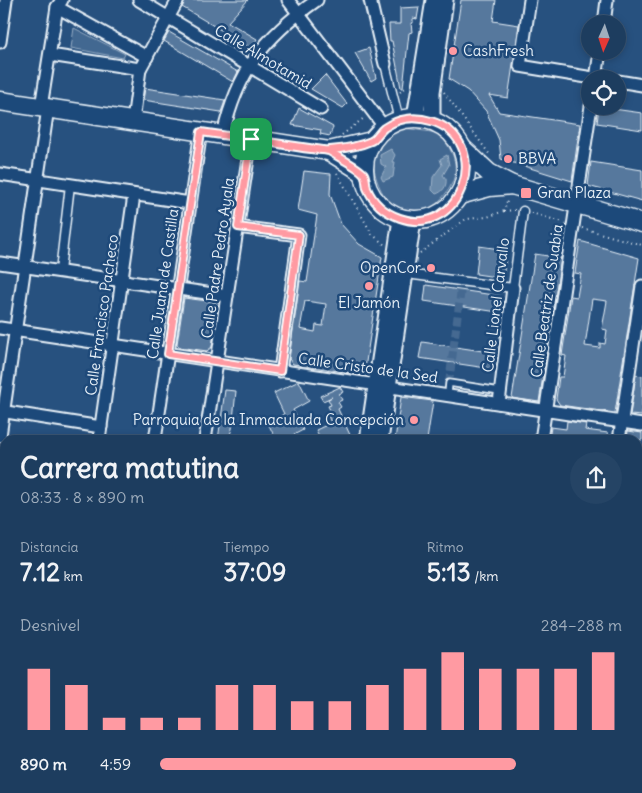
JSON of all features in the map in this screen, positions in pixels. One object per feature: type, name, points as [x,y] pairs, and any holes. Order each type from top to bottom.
[{"type":"main road","points":[[408,122],[434,0]]},
{"type":"main road","points":[[0,101],[334,152],[372,141],[408,122],[432,92],[446,0]]},
{"type":"main road","points":[[408,122],[449,130],[462,148],[510,190]]},
{"type":"main road","points":[[372,141],[365,156],[364,173],[370,194],[381,208],[407,220],[426,219],[439,215],[449,208],[459,195],[466,177],[465,157],[462,148]]},
{"type":"main road","points":[[334,152],[364,173]]},
{"type":"main road","points":[[459,195],[489,187],[510,190],[576,203],[642,223]]},
{"type":"main road","points":[[369,435],[382,385],[407,220]]},
{"type":"main road","points":[[380,435],[382,385]]},
{"type":"street","points":[[0,42],[6,0]]},
{"type":"street","name":"Calle Almotamid","points":[[140,0],[320,109]]},
{"type":"street","points":[[137,67],[147,57],[178,0]]},
{"type":"street","points":[[288,0],[298,13],[408,122]]},
{"type":"street","points":[[223,135],[230,105],[248,67],[269,40],[298,13],[317,0]]},
{"type":"street","points":[[370,0],[385,64],[408,122]]},
{"type":"street","points":[[530,0],[520,66],[581,76]]},
{"type":"street","points":[[605,15],[607,0]]},
{"type":"street","points":[[0,435],[38,180],[50,55],[59,4],[147,57]]},
{"type":"street","points":[[133,121],[137,67],[137,56],[60,12],[53,52],[137,67]]},
{"type":"street","points":[[50,55],[137,67]]},
{"type":"street","points":[[626,82],[642,85]]},
{"type":"street","name":"Calle Beatriz de Suabia","points":[[542,435],[590,115]]},
{"type":"street","name":"Calle Juana de Castilla","points":[[156,435],[201,132]]},
{"type":"street","name":"Calle Padre Pedro Ayala","points":[[207,435],[251,139]]},
{"type":"street","points":[[0,174],[190,203]]},
{"type":"street","points":[[60,271],[70,185]]},
{"type":"street","name":"Calle Francisco Pacheco","points":[[100,435],[134,195]]},
{"type":"street","name":"Calle Lionel Carvallo","points":[[499,403],[523,210]]},
{"type":"street","points":[[238,227],[299,235],[280,371]]},
{"type":"street","points":[[0,262],[227,296]]},
{"type":"street","points":[[414,275],[513,288]]},
{"type":"street","points":[[620,435],[642,286]]},
{"type":"street","name":"Calle Cristo de la Sed","points":[[0,328],[280,371],[448,394],[642,425]]},
{"type":"street","points":[[2,412],[101,427]]},
{"type":"lane","points":[[448,394],[449,383],[500,391]]},
{"type":"path","points":[[442,89],[491,157]]},
{"type":"path","points":[[369,114],[334,152],[372,234],[390,247]]},
{"type":"path","points":[[504,211],[510,190]]},
{"type":"path","points":[[417,257],[466,219],[487,217],[504,211],[523,210],[564,222]]},
{"type":"path","points":[[575,226],[642,245]]},
{"type":"shaded area","points":[[74,28],[125,54],[123,58],[71,48]]},
{"type":"shaded area","points":[[404,128],[438,133],[453,155],[455,175],[451,185],[437,203],[426,212],[392,207],[384,196],[375,173],[374,162],[381,142],[391,134]]},
{"type":"shaded area","points":[[391,149],[395,155],[392,162],[395,162],[393,177],[383,181],[381,177],[386,167],[381,164],[380,155]]},
{"type":"shaded area","points":[[447,155],[449,165],[443,175],[446,179],[446,184],[443,190],[436,194],[432,190],[433,177],[442,165],[440,159]]},
{"type":"building","points":[[185,0],[248,0],[228,22],[257,39],[251,48],[182,7]]},
{"type":"building","points":[[461,0],[496,0],[493,21],[519,25],[508,98],[489,95],[499,112],[580,124],[572,181],[501,159],[499,140],[486,111],[468,91],[449,79]]},
{"type":"building","points":[[419,7],[417,19],[413,18],[413,23],[411,23],[412,32],[409,33],[403,88],[401,88],[392,41],[390,41],[389,24],[400,24],[400,8]]},
{"type":"building","points":[[169,32],[238,72],[233,82],[164,41]]},
{"type":"building","points":[[369,48],[376,78],[371,81],[355,53]]},
{"type":"building","points":[[325,75],[347,104],[343,108],[311,89]]},
{"type":"building","points":[[145,88],[225,100],[221,112],[143,100]]},
{"type":"building","points":[[299,108],[333,127],[330,136],[320,134],[321,130],[292,125]]},
{"type":"building","points":[[626,111],[642,113],[642,130],[597,123],[598,115],[626,115]]},
{"type":"building","points":[[591,162],[642,170],[642,201],[588,186]]},
{"type":"building","points":[[304,171],[331,174],[330,194],[341,224],[359,244],[382,257],[364,375],[293,364],[289,359],[300,281],[307,282],[317,215],[298,210]],"holes":[[[305,301],[326,304],[323,326],[316,325],[315,332],[300,329]]]},
{"type":"building","points":[[580,241],[639,258],[615,413],[560,405],[556,399],[559,377],[563,377],[566,356],[562,355],[571,296],[577,297],[581,274],[575,273]],"holes":[[[592,299],[607,301],[602,329],[607,330],[605,344],[600,343],[600,348],[585,346]]]},
{"type":"building","points":[[479,246],[507,250],[503,278],[476,274]]},
{"type":"building","points":[[535,254],[561,258],[539,402],[512,398]]},
{"type":"building","points":[[426,285],[500,296],[498,312],[424,301]]},
{"type":"building","points":[[184,298],[215,302],[218,306],[212,347],[207,351],[179,347],[177,344]]},
{"type":"building","points":[[422,342],[496,353],[493,369],[419,358]]},
{"type":"building","points":[[636,375],[642,376],[642,416],[630,415]]},
{"type":"building","points":[[299,381],[309,401],[293,410],[303,430],[294,435],[274,435],[268,423],[284,414],[274,393]]},
{"type":"building","points":[[340,387],[343,392],[339,394],[342,400],[338,402],[341,407],[338,409],[350,435],[318,435],[316,430],[331,423],[327,413],[331,412],[328,406],[331,405],[328,399],[332,397],[323,401],[320,396]]},
{"type":"building","points":[[225,390],[236,391],[230,435],[219,435]]},
{"type":"building","name":"Parroquia de la Inmaculada Concepción","points":[[401,397],[433,401],[428,435],[396,435]]},
{"type":"building","points":[[567,421],[586,424],[585,430],[608,433],[608,435],[550,435],[551,427],[566,429]]},
{"type":"building","points":[[628,431],[642,433],[642,435],[628,435]]},
{"type":"tunnel","points":[[449,383],[462,281]]},
{"type":"place","name":"CashFresh","points":[[453,51]]},
{"type":"place","name":"BBVA","points":[[508,159]]},
{"type":"place","name":"Gran Plaza","points":[[526,193]]},
{"type":"place","name":"OpenCor","points":[[431,268]]},
{"type":"place","name":"El Jamón","points":[[369,286]]},
{"type":"place","name":"Parroquia de la Inmaculada Concepción","points":[[414,420]]},
{"type":"route","points":[[251,139],[238,227],[299,235],[280,371],[168,354],[201,132],[251,139],[323,150],[329,151],[364,173],[366,186],[381,208],[401,219],[426,219],[439,215],[449,208],[455,202],[464,186],[466,177],[465,157],[455,136],[449,130],[432,121],[415,118],[399,120],[385,128],[372,141],[329,151],[251,139]]}]
